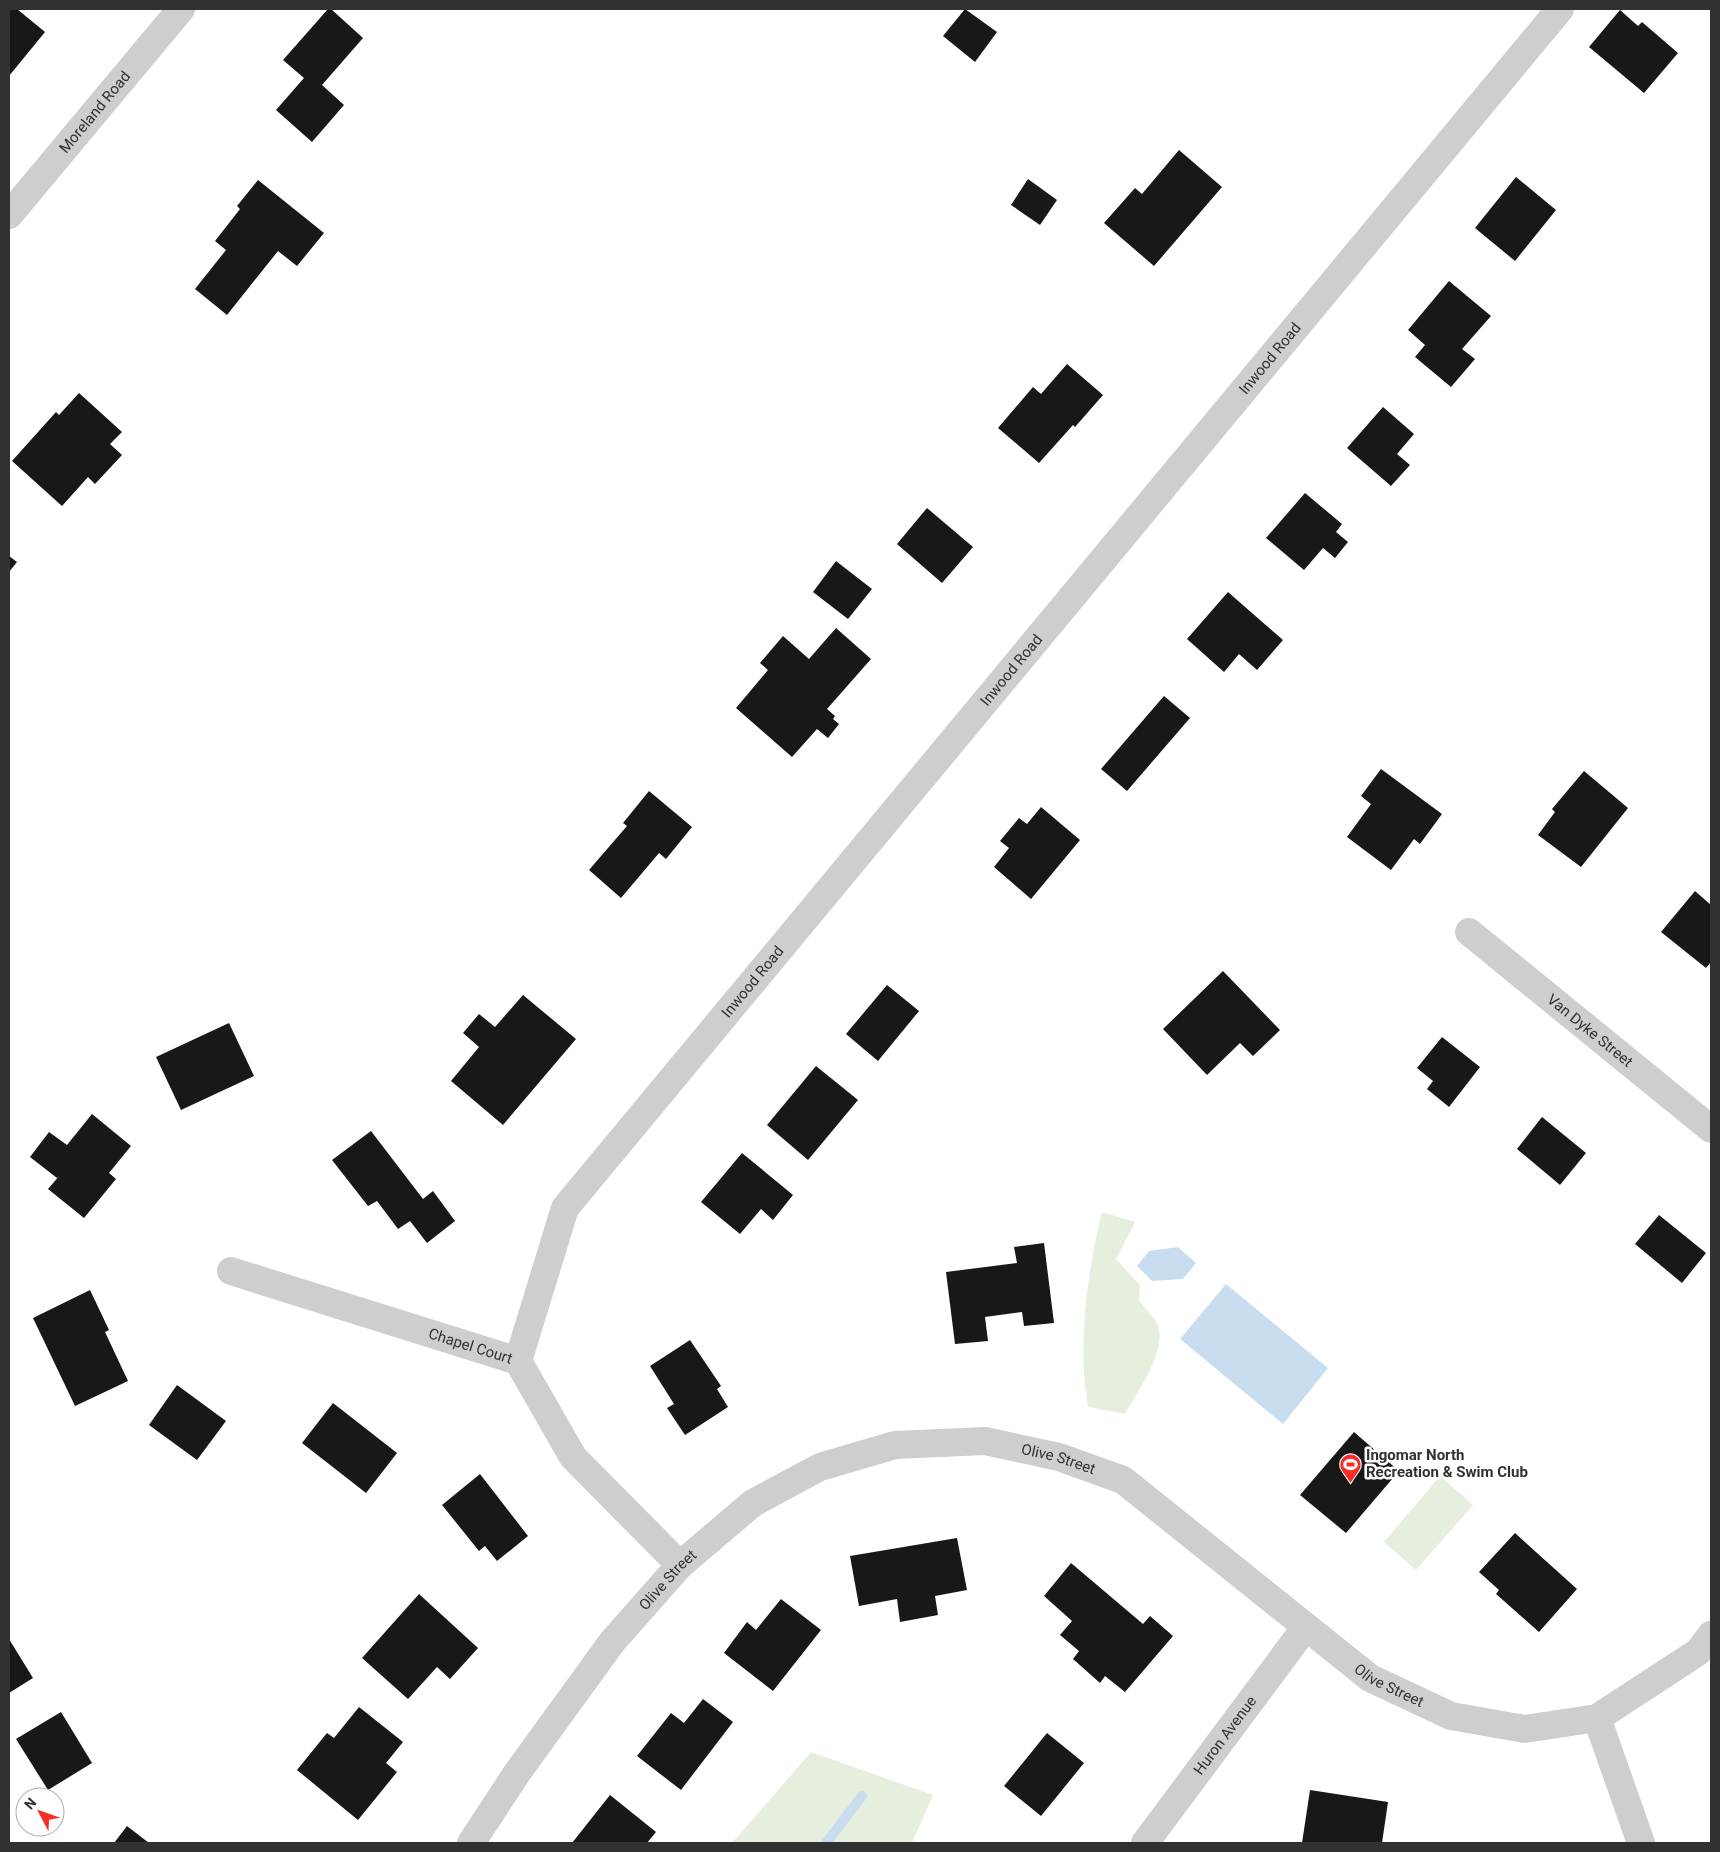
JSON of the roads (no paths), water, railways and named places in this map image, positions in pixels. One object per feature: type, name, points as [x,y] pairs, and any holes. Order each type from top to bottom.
[{"type":"street","name":"Moreland Road","points":[[9,214],[180,9]]},
{"type":"street","name":"Inwood Road","points":[[518,1361],[565,1208],[1560,9]]},
{"type":"street","name":"Van Dyke Street","points":[[1469,932],[1711,1129]]},
{"type":"street","name":"Chapel Court","points":[[231,1271],[518,1361],[573,1457],[680,1565]]},
{"type":"street","name":"Olive Street","points":[[470,1843],[612,1642],[680,1565],[753,1503],[820,1467],[895,1445],[985,1441],[1059,1457],[1123,1480],[1305,1628],[1370,1678],[1451,1716],[1525,1729],[1597,1718],[1698,1652],[1711,1635]]},
{"type":"street","name":"Huron Avenue","points":[[1145,1843],[1305,1628]]},
{"type":"street","points":[[1597,1718],[1641,1843]]},
{"type":"water","points":[[1178,1247],[1196,1263],[1183,1279],[1152,1281],[1137,1266],[1149,1251]]},
{"type":"water","points":[[1226,1284],[1328,1368],[1283,1424],[1180,1339]]},
{"type":"waterway","points":[[826,1843],[862,1796]]},
{"type":"place","name":"Ingomar North Recreation & Swim Club","points":[[1350,1483]]}]
